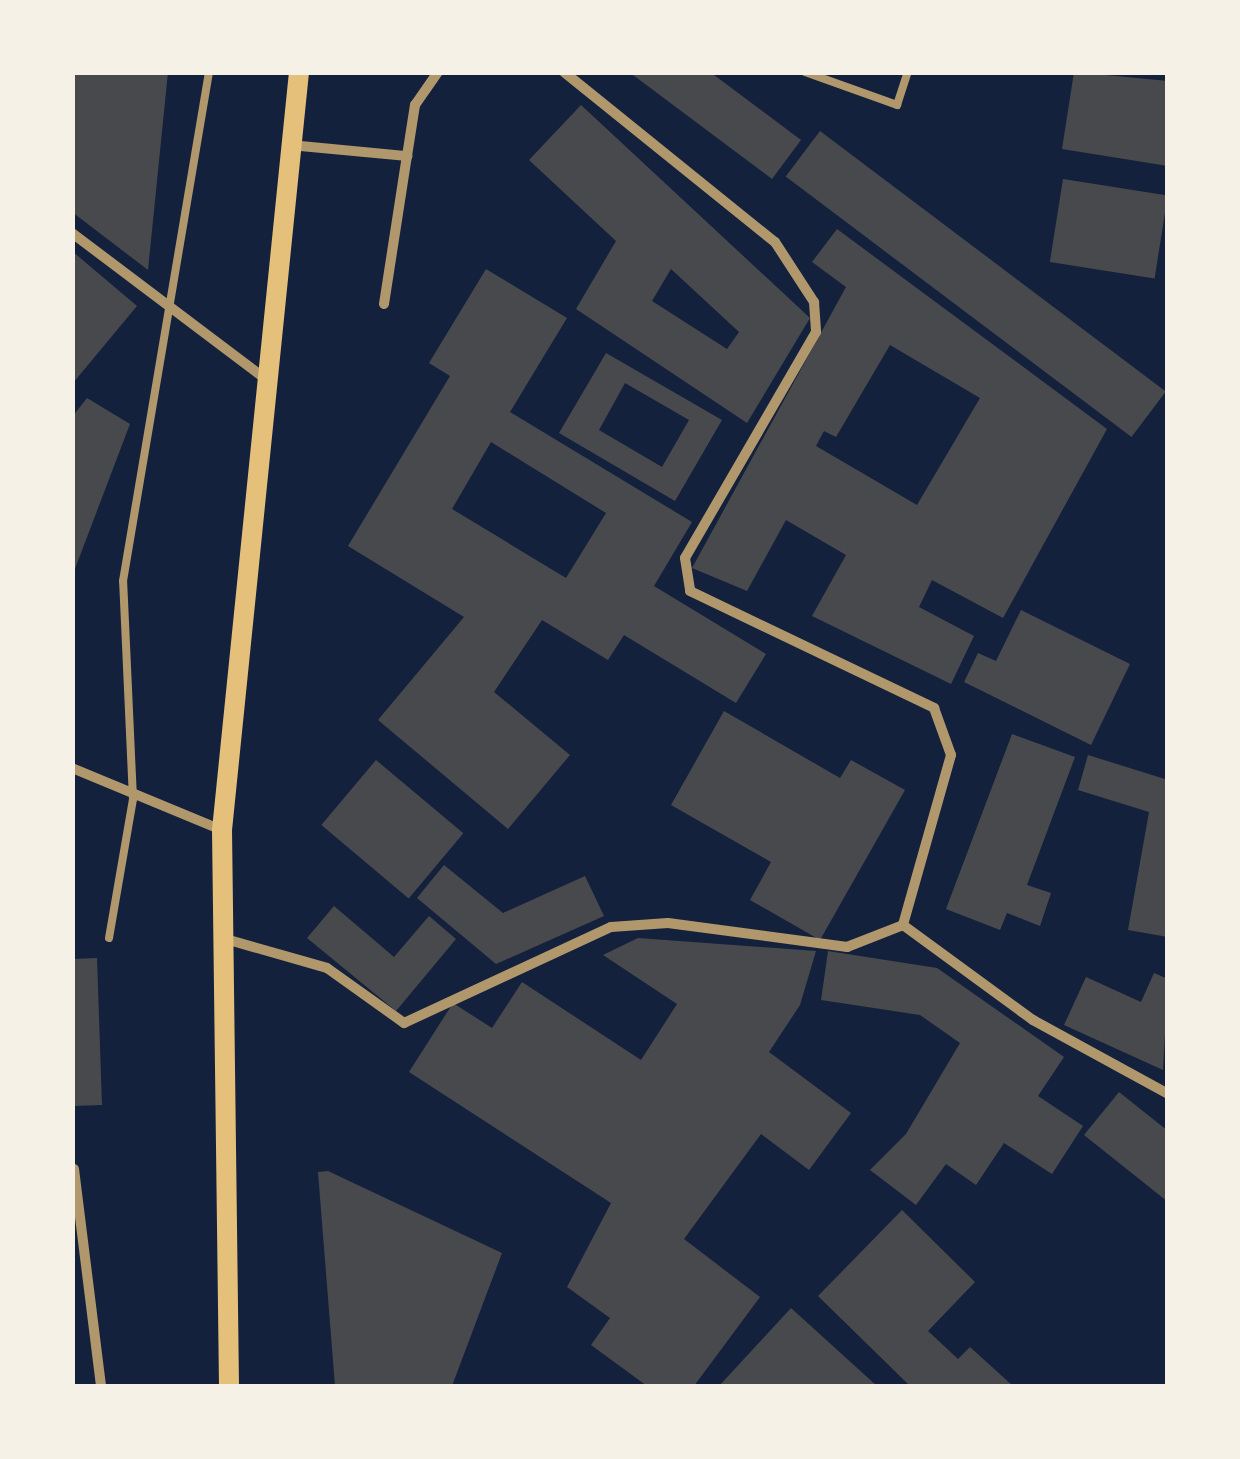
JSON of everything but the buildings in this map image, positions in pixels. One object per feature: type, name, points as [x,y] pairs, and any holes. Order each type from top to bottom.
[{"type":"main road","points":[[229,1386],[222,830],[288,145],[299,72]]},
{"type":"street","points":[[384,304],[415,105],[438,72]]},
{"type":"street","points":[[564,72],[802,270],[816,332],[685,558],[683,578],[708,607],[934,708],[951,755],[903,925]]},
{"type":"street","points":[[288,145],[407,156]]},
{"type":"street","points":[[72,233],[266,379]]},
{"type":"street","points":[[72,768],[133,798],[222,830]]},
{"type":"street","points":[[221,938],[327,968],[404,1022],[611,927],[668,923],[847,947],[903,925]]},
{"type":"street","points":[[903,925],[1032,1020],[1168,1094]]},
{"type":"street","points":[[74,1169],[101,1386]]},
{"type":"lane","points":[[109,938],[133,798],[124,581],[209,72]]},
{"type":"lane","points":[[805,72],[896,105],[908,72]]}]
